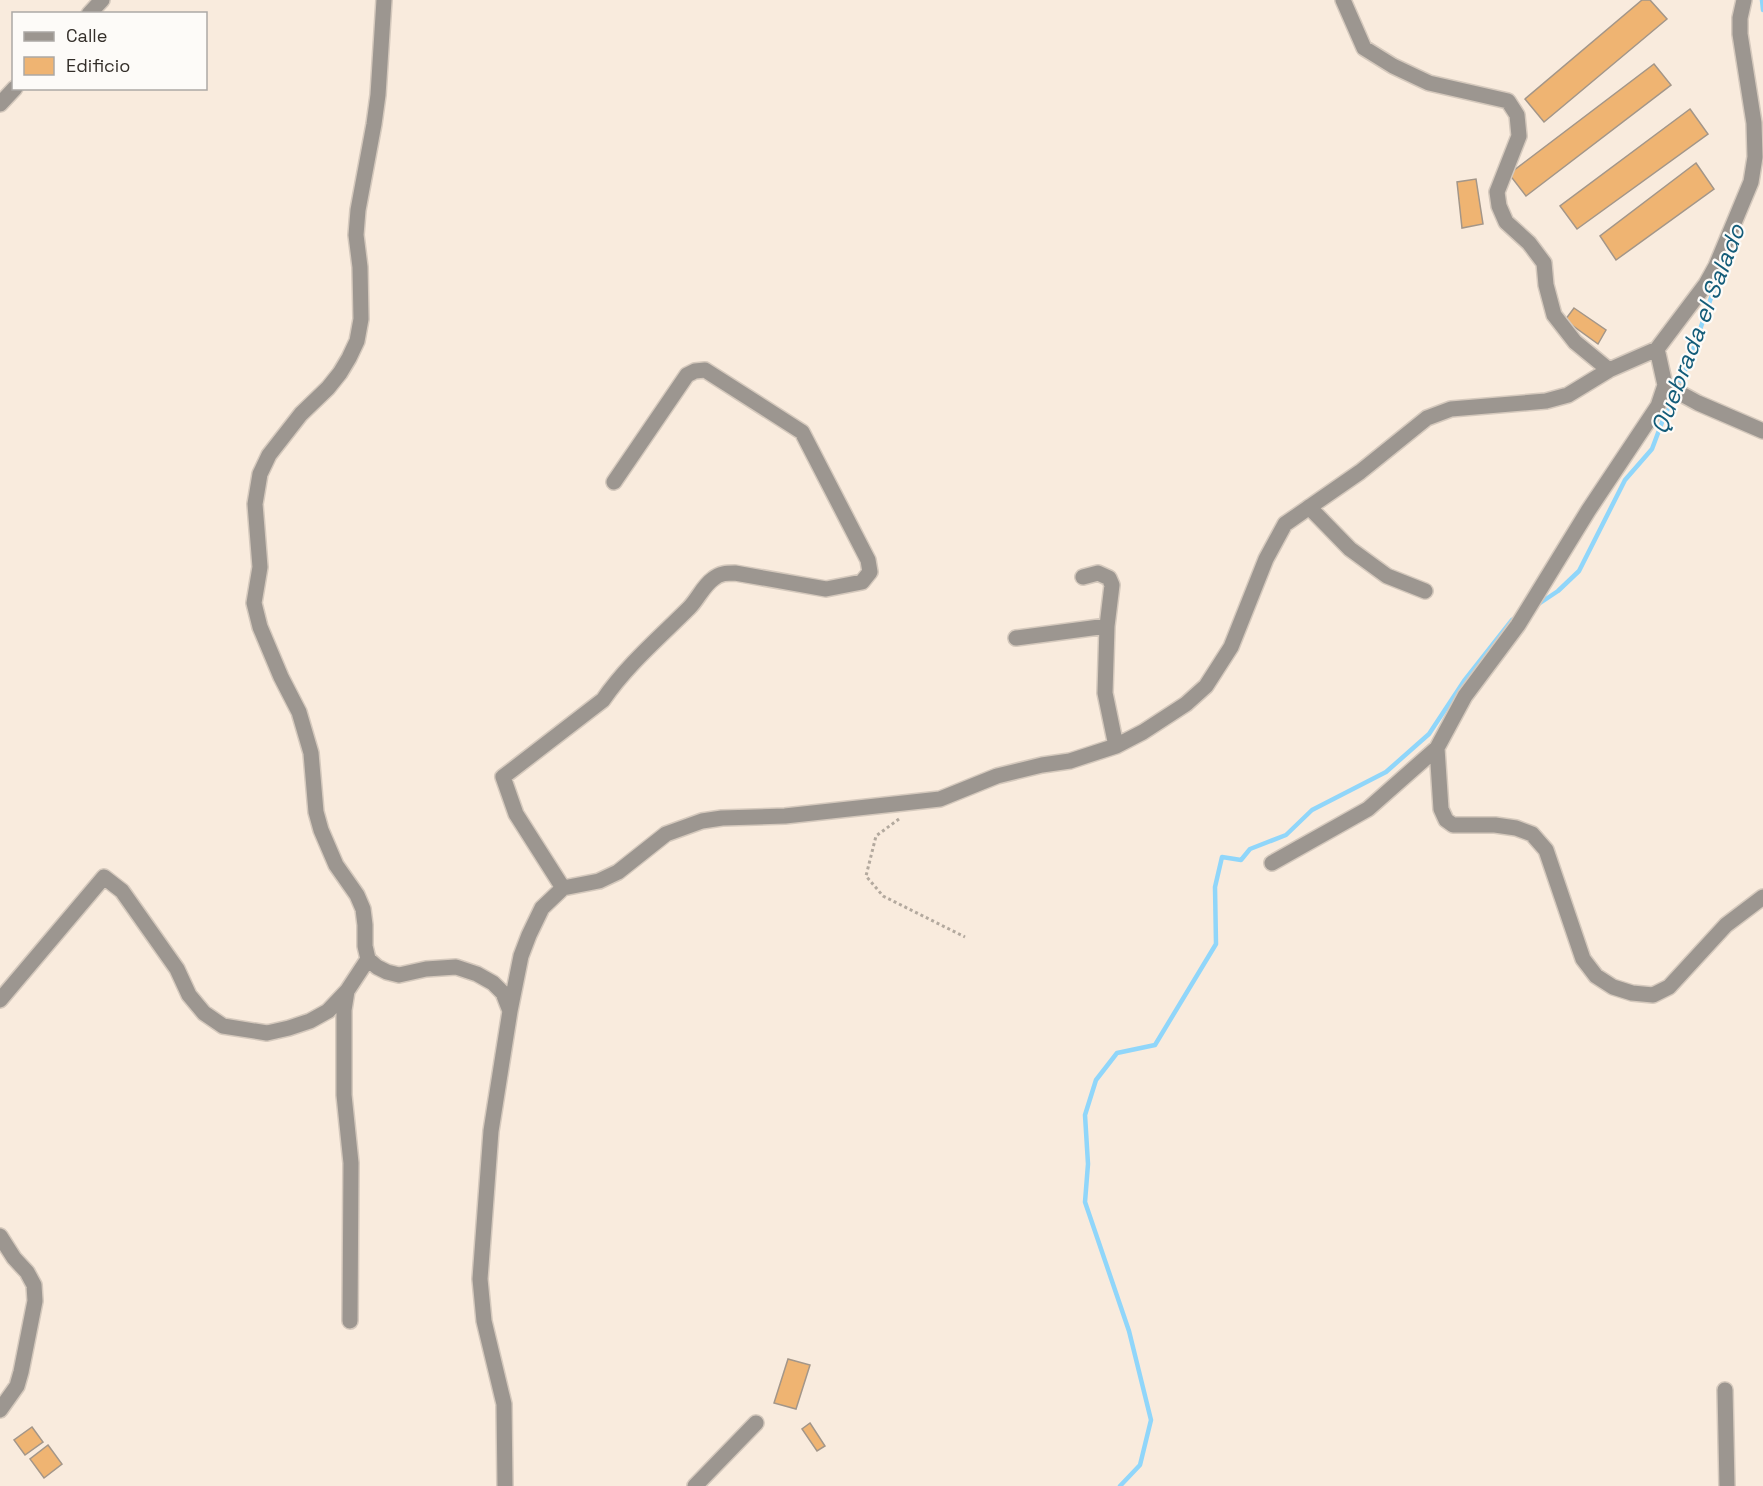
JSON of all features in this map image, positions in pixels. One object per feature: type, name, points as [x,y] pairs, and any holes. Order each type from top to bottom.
[{"type":"street","points":[[91,12],[102,0]]},
{"type":"street","points":[[384,0],[375,115],[357,219],[361,319],[357,341],[340,373],[301,414],[269,455],[260,474],[255,504],[260,567],[254,603],[260,627],[299,712],[311,753],[316,812],[321,830],[336,865],[357,895],[363,909],[368,959],[377,967],[399,975],[426,969],[456,967],[477,974],[493,983],[503,993],[510,1011]]},
{"type":"street","points":[[1343,0],[1364,48],[1393,66],[1429,82],[1508,101],[1517,115],[1520,136],[1497,192],[1499,206],[1506,222],[1529,243],[1544,263],[1546,285],[1554,315],[1575,342],[1609,370]]},
{"type":"street","points":[[505,1486],[504,1404],[484,1320],[480,1280],[491,1131],[510,1011],[521,956],[542,908],[562,888],[599,881],[618,872],[666,834],[702,821],[785,816],[940,799],[997,776],[1070,761],[1116,746],[1143,732],[1186,704],[1206,686],[1231,647],[1266,559],[1285,524],[1360,472],[1427,418],[1451,409],[1546,401],[1568,395],[1609,370],[1658,349],[1706,284],[1716,266],[1750,182],[1755,157],[1754,123],[1740,34],[1740,18],[1744,0]]},
{"type":"street","points":[[0,104],[13,90]]},
{"type":"street","points":[[1272,863],[1368,809],[1437,748],[1465,696],[1518,625],[1588,511],[1658,406],[1665,385],[1658,349]]},
{"type":"street","points":[[562,888],[516,814],[503,777],[603,700],[612,686],[644,651],[691,606],[712,579],[723,573],[735,573],[826,589],[862,582],[870,572],[868,560],[802,432],[705,370],[687,375],[614,482]]},
{"type":"street","points":[[1665,385],[1698,403],[1763,431]]},
{"type":"street","points":[[1309,507],[1350,549],[1387,576],[1425,591]]},
{"type":"street","points":[[1083,577],[1098,573],[1109,579],[1112,585],[1107,626],[1105,693],[1116,746]]},
{"type":"street","points":[[1016,638],[1107,626]]},
{"type":"street","points":[[1437,748],[1441,809],[1446,820],[1453,825],[1515,828],[1532,834],[1546,850],[1583,959],[1596,976],[1613,987],[1632,993],[1653,995],[1669,987],[1726,926],[1763,897]]},
{"type":"street","points":[[0,1000],[104,877],[122,891],[177,969],[189,996],[204,1013],[223,1026],[267,1033],[310,1022],[328,1011],[347,991],[368,959]]},
{"type":"street","points":[[347,991],[344,1010],[344,1095],[351,1163],[350,1321]]},
{"type":"street","points":[[0,1236],[34,1285],[35,1301],[17,1386],[0,1410]]},
{"type":"street","points":[[1725,1390],[1727,1486]]},
{"type":"street","points":[[695,1486],[756,1423]]},
{"type":"path","points":[[922,801],[876,836],[866,876],[883,896],[965,937]]},
{"type":"building","points":[[1642,0],[1650,0],[1667,19],[1544,122],[1525,99]]},
{"type":"building","points":[[1654,64],[1671,85],[1526,196],[1509,174]]},
{"type":"building","points":[[1690,109],[1708,134],[1577,229],[1560,206]]},
{"type":"building","points":[[1696,163],[1714,189],[1616,260],[1600,236]]},
{"type":"building","points":[[1476,179],[1483,224],[1462,228],[1457,182]]},
{"type":"building","points":[[1574,308],[1606,330],[1598,344],[1565,320]]},
{"type":"building","points":[[788,1359],[810,1365],[796,1409],[774,1403]]},
{"type":"building","points":[[810,1423],[825,1446],[817,1451],[802,1429]]},
{"type":"building","points":[[32,1427],[43,1442],[25,1455],[14,1440]]},
{"type":"building","points":[[48,1445],[62,1464],[44,1478],[30,1459]]},
{"type":"waterway","name":"Quebrada el Salado","points":[[1762,0],[1763,10]]},
{"type":"waterway","name":"Quebrada el Salado","points":[[1537,605],[1558,591],[1579,571],[1625,480],[1652,449],[1688,364],[1720,272]]},
{"type":"waterway","name":"Quebrada el Salado","points":[[1120,1486],[1140,1465],[1151,1420],[1129,1331],[1085,1202],[1088,1164],[1085,1115],[1096,1080],[1117,1053],[1155,1045],[1216,944],[1215,887],[1222,857],[1241,860],[1250,849],[1286,835],[1312,810],[1386,772],[1429,734],[1464,681],[1512,620],[1517,617]]}]
